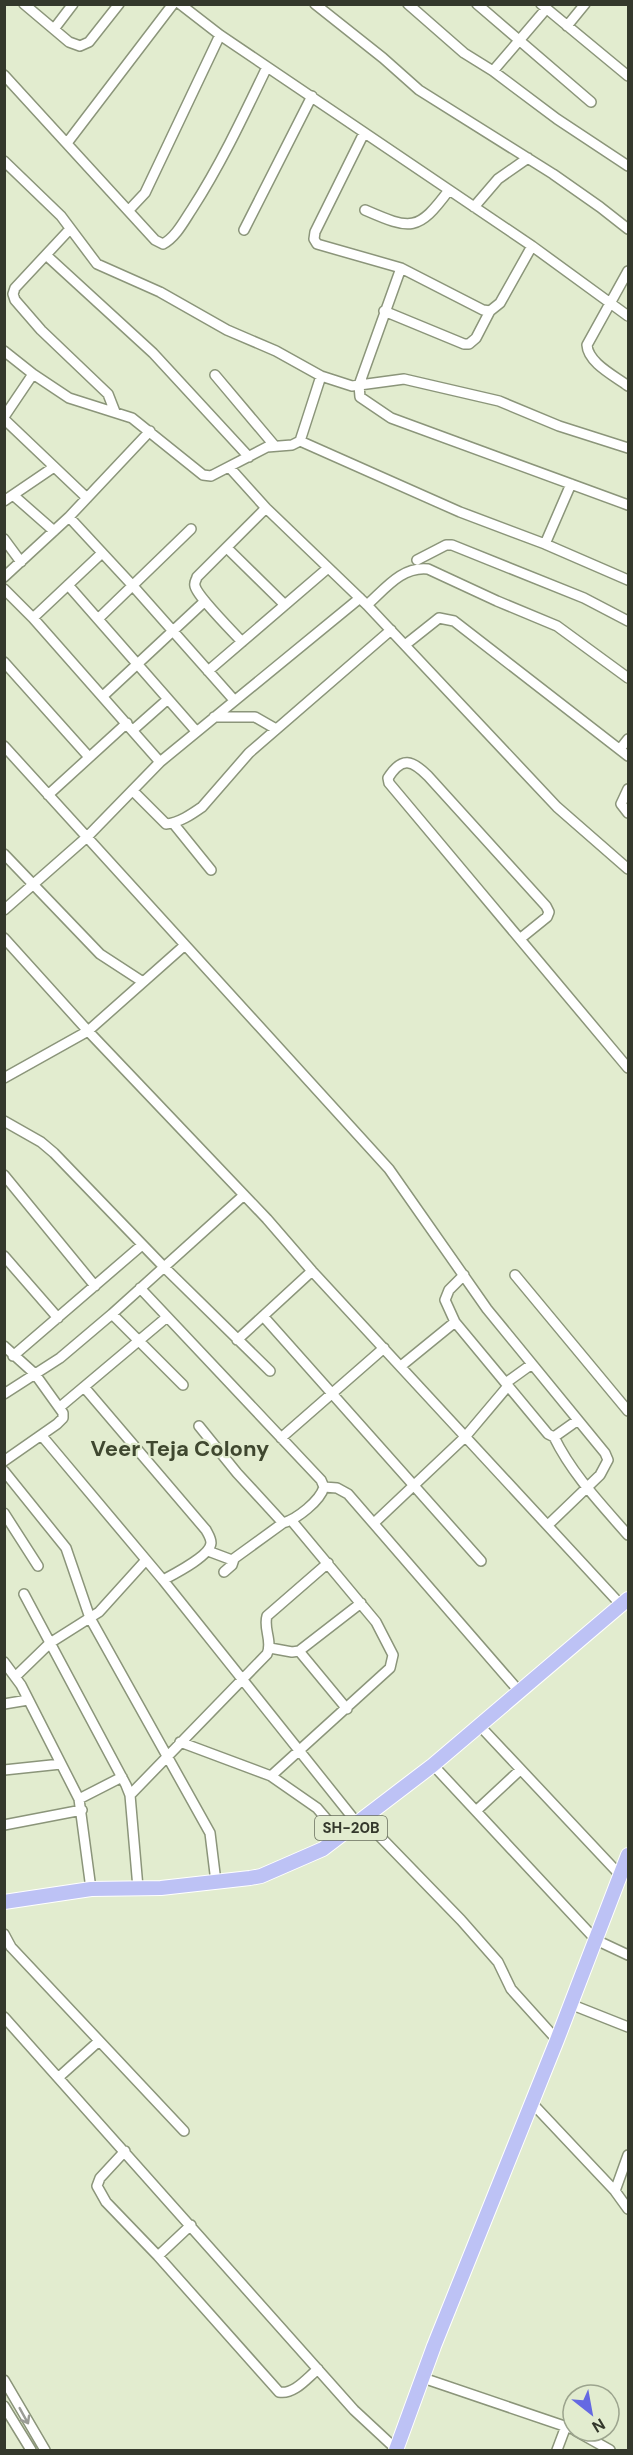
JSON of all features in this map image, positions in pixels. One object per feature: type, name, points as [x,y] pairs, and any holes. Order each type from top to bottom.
[{"type":"main road","name":"SH-20B","points":[[4,1902],[91,1889],[138,1888],[261,1876],[312,1855],[433,1765],[518,1690],[625,1602]]},
{"type":"main road","points":[[396,2450],[628,1855]]},
{"type":"street","points":[[24,4],[69,42],[80,46],[89,42],[119,4]]},
{"type":"street","points":[[54,29],[73,4]]},
{"type":"street","points":[[68,143],[173,4]]},
{"type":"street","points":[[180,4],[220,35],[532,246],[628,316]]},
{"type":"street","points":[[315,4],[419,90],[528,159],[600,207],[628,229]]},
{"type":"street","points":[[408,4],[464,53],[493,70],[557,119],[628,166]]},
{"type":"street","points":[[477,4],[591,102]]},
{"type":"street","points":[[567,26],[585,4]]},
{"type":"street","points":[[493,70],[544,7],[628,76]]},
{"type":"street","points":[[129,210],[145,193],[220,35]]},
{"type":"street","points":[[4,75],[159,244],[163,244],[169,241],[218,169],[267,67]]},
{"type":"street","points":[[244,230],[312,96]]},
{"type":"street","points":[[364,133],[315,232],[314,239],[317,244],[401,268],[483,310],[490,311]]},
{"type":"street","points":[[474,207],[498,179],[528,159]]},
{"type":"street","points":[[4,161],[61,216],[98,264],[160,292],[227,330],[276,351],[321,376],[352,386],[396,379],[415,381],[499,401],[559,426],[628,448]]},
{"type":"street","points":[[365,210],[397,224],[420,221],[432,213],[449,190]]},
{"type":"street","points":[[70,229],[15,288],[13,294],[15,300],[41,330],[108,394],[115,412]]},
{"type":"street","points":[[384,311],[464,344],[470,344],[476,338],[490,311],[500,303],[532,246]]},
{"type":"street","points":[[46,255],[146,346],[249,457]]},
{"type":"street","points":[[401,268],[359,385],[360,397],[391,418],[628,506]]},
{"type":"street","points":[[628,271],[587,345],[587,351],[592,359],[628,386]]},
{"type":"street","points":[[4,351],[69,398],[132,418],[203,475],[211,476],[274,445],[292,445],[300,441],[321,376]]},
{"type":"street","points":[[33,374],[4,418],[87,498]]},
{"type":"street","points":[[215,375],[274,445]]},
{"type":"street","points":[[4,577],[69,517],[150,431]]},
{"type":"street","points":[[300,441],[460,512],[545,544],[628,580]]},
{"type":"street","points":[[4,501],[54,467]]},
{"type":"street","points":[[230,468],[266,508],[364,602],[557,807],[628,869]]},
{"type":"street","points":[[545,544],[571,484]]},
{"type":"street","points":[[13,495],[54,531]]},
{"type":"street","points":[[242,642],[205,601],[196,589],[195,583],[197,577],[266,508]]},
{"type":"street","points":[[69,517],[234,700]]},
{"type":"street","points":[[98,619],[192,530]]},
{"type":"street","points":[[4,539],[21,562]]},
{"type":"street","points":[[417,560],[446,544],[452,545],[584,598],[628,621]]},
{"type":"street","points":[[226,548],[285,605]]},
{"type":"street","points":[[33,618],[102,553]]},
{"type":"street","points":[[208,671],[328,568]]},
{"type":"street","points":[[4,910],[87,837],[160,762],[196,731],[405,572],[418,568],[428,569],[497,601],[550,622],[628,678]]},
{"type":"street","points":[[68,585],[196,731]]},
{"type":"street","points":[[4,589],[33,618],[160,762]]},
{"type":"street","points":[[103,696],[205,601]]},
{"type":"street","points":[[405,645],[439,618],[454,621],[628,756]]},
{"type":"street","points":[[133,791],[166,824],[173,823],[202,807],[249,753],[391,630]]},
{"type":"street","points":[[4,662],[89,757]]},
{"type":"street","points":[[48,795],[89,757],[168,699]]},
{"type":"street","points":[[214,717],[255,717],[276,729]]},
{"type":"street","points":[[620,749],[628,739]]},
{"type":"street","points":[[4,746],[389,1169],[487,1309],[605,1453],[608,1460],[600,1475],[548,1525]]},
{"type":"street","points":[[521,938],[547,917],[549,912],[546,906],[428,776],[416,764],[410,761],[404,762],[391,773],[388,778],[389,783],[628,1068]]},
{"type":"street","points":[[628,789],[621,804],[628,813]]},
{"type":"street","points":[[173,823],[211,870]]},
{"type":"street","points":[[4,854],[100,954],[143,982]]},
{"type":"street","points":[[5,939],[88,1031],[244,1195],[465,1437],[625,1602]]},
{"type":"street","points":[[4,1078],[88,1031],[185,945]]},
{"type":"street","points":[[4,1121],[41,1142],[54,1153],[142,1245],[270,1371]]},
{"type":"street","points":[[4,1175],[95,1286]]},
{"type":"street","points":[[4,1394],[60,1358],[244,1195]]},
{"type":"street","points":[[13,1356],[142,1245]]},
{"type":"street","points":[[4,1256],[58,1318]]},
{"type":"street","points":[[237,1340],[312,1271]]},
{"type":"street","points":[[464,1275],[449,1290],[445,1300],[455,1322],[548,1434],[554,1437],[563,1455],[587,1488],[628,1535]]},
{"type":"street","points":[[515,1275],[628,1411]]},
{"type":"street","points":[[140,1288],[324,1486],[343,1491],[374,1523],[518,1690]]},
{"type":"street","points":[[112,1314],[183,1385]]},
{"type":"street","points":[[263,1316],[481,1561]]},
{"type":"street","points":[[60,1407],[167,1317]]},
{"type":"street","points":[[401,1366],[455,1322]]},
{"type":"street","points":[[4,1346],[35,1374],[63,1413],[63,1418],[42,1436],[4,1461]]},
{"type":"street","points":[[281,1438],[384,1348]]},
{"type":"street","points":[[374,1523],[465,1437],[508,1386],[507,1382],[532,1364]]},
{"type":"street","points":[[84,1387],[206,1530],[211,1545],[208,1551],[181,1571],[163,1580]]},
{"type":"street","points":[[554,1437],[578,1419]]},
{"type":"street","points":[[199,1426],[253,1491],[328,1563],[381,1628],[393,1655],[390,1668],[347,1709],[298,1749],[271,1776]]},
{"type":"street","points":[[42,1436],[163,1580],[298,1749],[360,1821],[461,1920],[498,1962],[512,1989],[557,2040]]},
{"type":"street","points":[[4,1471],[66,1548],[90,1618],[210,1833],[216,1882]]},
{"type":"street","points":[[208,1551],[226,1559],[234,1559],[322,1494],[324,1486]]},
{"type":"street","points":[[4,1513],[38,1566]]},
{"type":"street","points":[[224,1572],[232,1565],[234,1559]]},
{"type":"street","points":[[15,1677],[50,1643],[104,1608],[146,1560]]},
{"type":"street","points":[[130,1795],[267,1654],[270,1648],[266,1622],[271,1611],[328,1563]]},
{"type":"street","points":[[24,1594],[130,1795],[138,1888]]},
{"type":"street","points":[[270,1648],[299,1651],[361,1603]]},
{"type":"street","points":[[299,1651],[347,1709]]},
{"type":"street","points":[[4,1662],[28,1700],[79,1799],[91,1889]]},
{"type":"street","points":[[4,1704],[28,1700]]},
{"type":"street","points":[[479,1725],[620,1875]]},
{"type":"street","points":[[180,1742],[271,1776],[316,1808],[340,1836]]},
{"type":"street","points":[[4,1770],[61,1764]]},
{"type":"street","points":[[433,1765],[596,1940],[628,1955]]},
{"type":"street","points":[[476,1811],[520,1770]]},
{"type":"street","points":[[79,1799],[122,1777]]},
{"type":"street","points":[[4,1825],[82,1810]]},
{"type":"street","points":[[4,1934],[12,1947],[184,2131]]},
{"type":"street","points":[[570,2004],[628,2027]]},
{"type":"street","points":[[4,2017],[191,2224],[363,2420],[396,2450]]},
{"type":"street","points":[[59,2077],[99,2041]]},
{"type":"street","points":[[532,2103],[615,2191],[628,2209]]},
{"type":"street","points":[[125,2151],[100,2178],[97,2186],[106,2202],[158,2256],[279,2392],[286,2394],[293,2390],[318,2369]]},
{"type":"street","points":[[615,2191],[628,2156]]},
{"type":"street","points":[[158,2256],[191,2224]]},
{"type":"street","points":[[423,2378],[561,2425]]},
{"type":"street","points":[[4,2380],[45,2451]]},
{"type":"street","points":[[4,2406],[31,2451]]},
{"type":"street","points":[[596,2443],[610,2451]]},
{"type":"district","name":"Veer Teja Colony","points":[[180,1448]]}]
